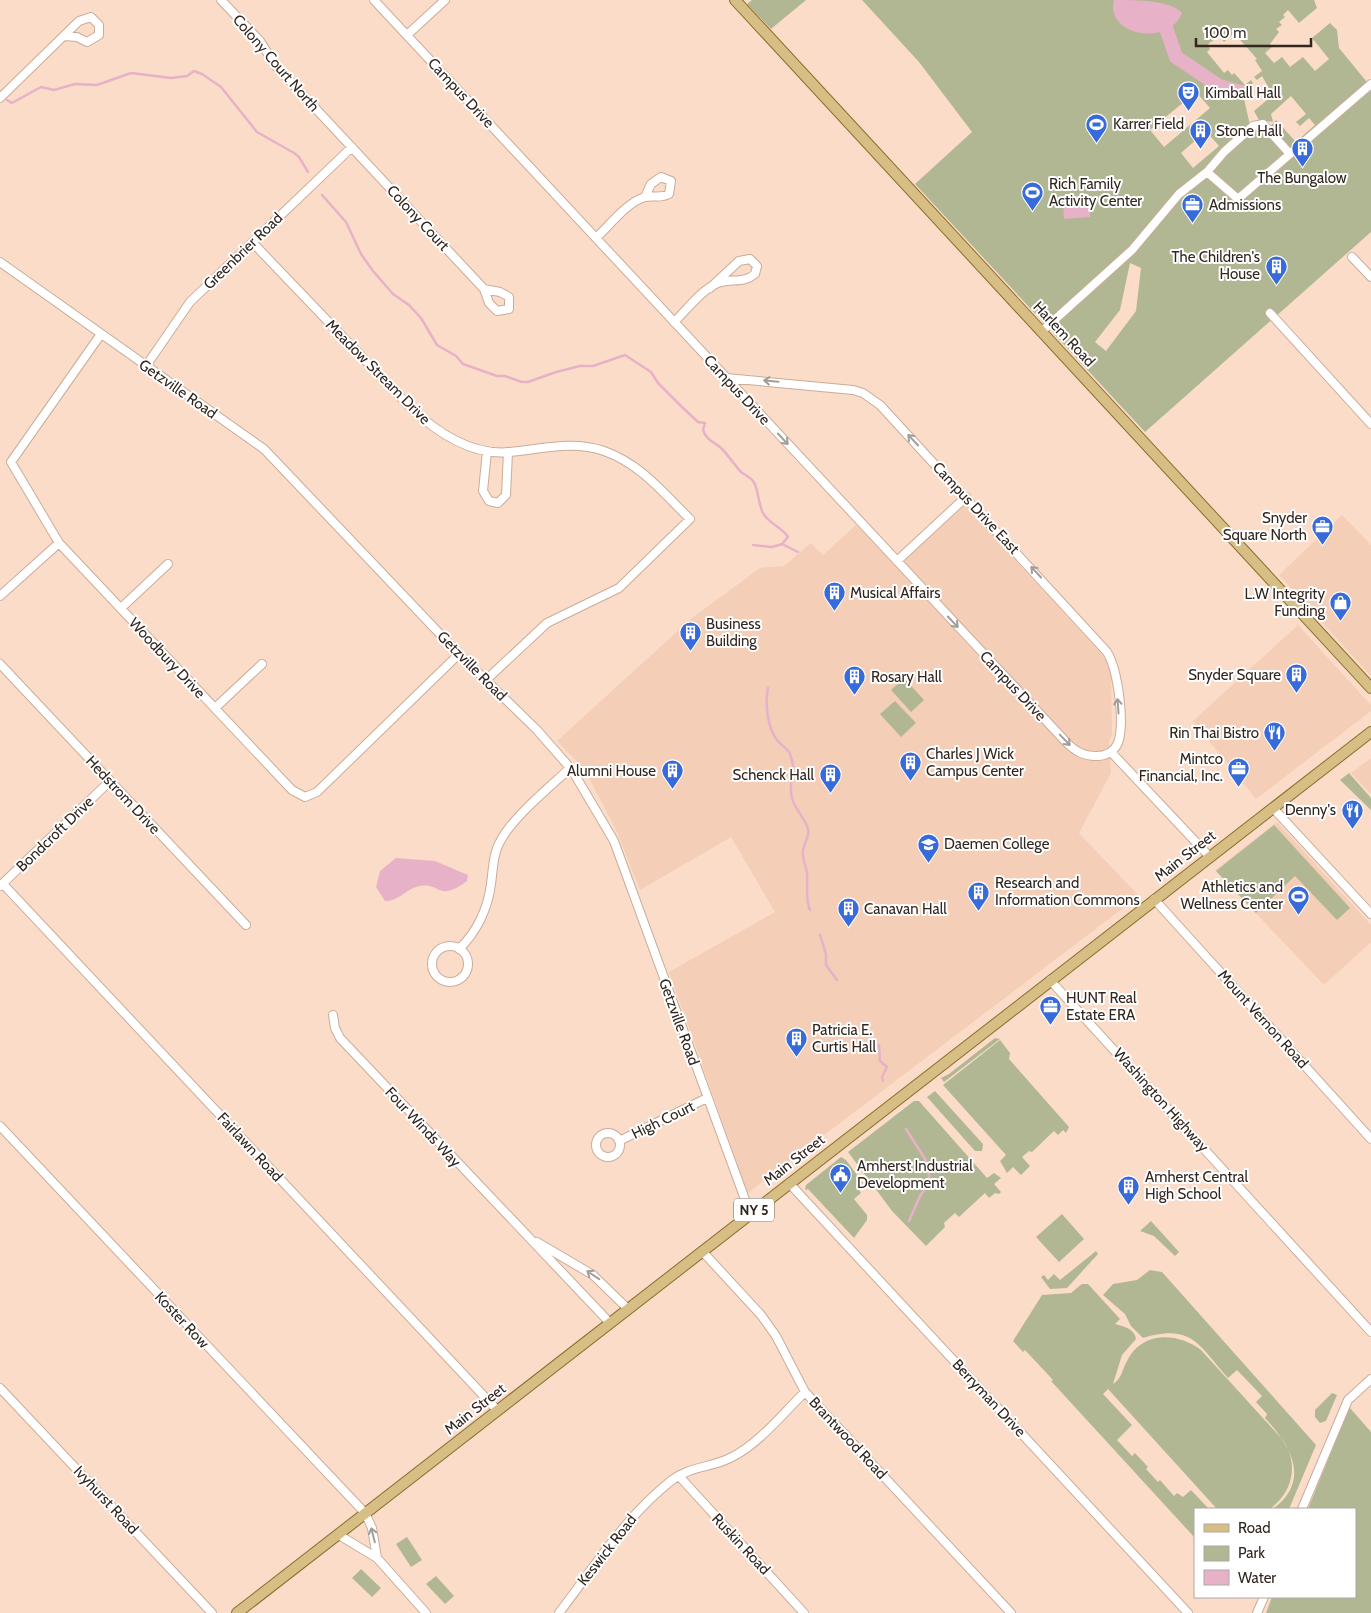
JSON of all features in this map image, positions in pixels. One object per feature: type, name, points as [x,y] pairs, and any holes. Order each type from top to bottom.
[{"type":"main road","name":"Harlem Road","points":[[735,0],[1371,688]]},
{"type":"main road","name":"Main Street","points":[[237,1613],[1371,732]]},
{"type":"street","name":"Colony Court North","points":[[221,0],[260,41],[275,65],[352,147]]},
{"type":"street","name":"Campus Drive","points":[[374,0],[1072,748],[1087,756],[1098,756],[1111,752]]},
{"type":"street","points":[[407,35],[444,0]]},
{"type":"street","points":[[0,98],[64,36]]},
{"type":"street","points":[[1207,172],[1238,199],[1371,84]]},
{"type":"street","points":[[1041,332],[1132,250],[1180,194],[1207,172],[1231,146],[1258,124],[1262,124],[1273,134],[1290,154]]},
{"type":"street","name":"Greenbrier Road","points":[[146,366],[190,302],[352,147]]},
{"type":"street","name":"Colony Court","points":[[352,147],[484,288]]},
{"type":"street","points":[[596,238],[631,206],[645,198]]},
{"type":"street","name":"Meadow Stream Drive","points":[[252,242],[422,419],[448,437],[487,451],[508,452],[560,445],[581,446],[605,451],[629,462],[643,472],[690,519],[619,588],[547,623],[486,680]]},
{"type":"street","points":[[1352,257],[1370,274]]},
{"type":"street","points":[[674,322],[710,288],[739,261],[750,259],[756,266],[755,274],[751,278],[722,282],[710,288]]},
{"type":"street","name":"Getzville Road","points":[[0,262],[264,449],[460,654],[537,730],[570,768],[614,841],[750,1213]]},
{"type":"street","points":[[1270,313],[1371,424]]},
{"type":"street","name":"Woodbury Drive","points":[[101,334],[11,462],[58,542],[292,790],[299,796],[310,796],[318,792],[460,654]]},
{"type":"street","name":"Campus Drive East","points":[[726,378],[832,386],[863,393],[886,411],[1108,652],[1114,669],[1119,719],[1118,743],[1111,752]]},
{"type":"street","points":[[487,451],[483,491],[489,501],[498,503],[506,496],[508,452]]},
{"type":"street","points":[[897,561],[966,497]]},
{"type":"street","points":[[0,596],[58,542]]},
{"type":"street","points":[[121,608],[168,564]]},
{"type":"street","name":"Hedstrom Drive","points":[[0,664],[246,925]]},
{"type":"street","points":[[214,708],[262,664]]},
{"type":"street","points":[[1111,752],[1209,856]]},
{"type":"street","points":[[459,949],[470,939],[488,901],[495,852],[500,840],[570,768]]},
{"type":"street","name":"Bondcroft Drive","points":[[1,885],[110,781]]},
{"type":"street","points":[[1272,808],[1371,914]]},
{"type":"street","name":"Fairlawn Road","points":[[1,885],[497,1410]]},
{"type":"street","name":"Mount Vernon Road","points":[[1154,899],[1371,1140]]},
{"type":"street","points":[[447,946],[459,949],[467,957],[468,969],[466,974],[457,982],[451,983],[440,979],[435,975],[432,963],[437,952],[447,946]]},
{"type":"street","name":"Washington Highway","points":[[1050,980],[1371,1332]]},
{"type":"street","name":"Four Winds Way","points":[[333,1015],[335,1028],[340,1038],[610,1323]]},
{"type":"street","name":"High Court","points":[[619,1141],[707,1098]]},
{"type":"street","name":"Koster Row","points":[[0,1126],[365,1513]]},
{"type":"street","name":"Berryman Drive","points":[[789,1183],[1188,1613]]},
{"type":"street","name":"Four Winds Way","points":[[524,1234],[593,1275],[628,1309]]},
{"type":"street","name":"Brantwood Road","points":[[702,1251],[761,1315],[776,1336],[805,1392],[1011,1613]]},
{"type":"street","points":[[1302,1508],[1348,1400],[1371,1379]]},
{"type":"street","name":"Ivyhurst Road","points":[[0,1388],[212,1613]]},
{"type":"street","name":"Keswick Road","points":[[559,1613],[631,1518],[678,1476],[733,1457],[750,1444],[805,1392]]},
{"type":"street","name":"Ruskin Road","points":[[678,1476],[804,1613]]},
{"type":"street","points":[[365,1513],[372,1528],[377,1558]]},
{"type":"street","points":[[339,1535],[377,1558],[426,1613]]},
{"type":"street","points":[[1257,1613],[1264,1598]]},
{"type":"shaded area","name":"Daemen College","points":[[965,505],[1103,656],[1111,668],[1112,735],[1109,742],[1111,773],[1079,833],[1139,896],[748,1193],[669,972],[775,912],[731,837],[640,890],[617,832],[585,770],[557,741],[692,618],[760,568],[784,566],[811,543],[823,555],[856,525],[897,568]]},
{"type":"shaded area","points":[[1342,515],[1371,545],[1371,676],[1279,575]]},
{"type":"shaded area","points":[[1298,625],[1371,705],[1371,711],[1256,799],[1193,721]]},
{"type":"shaded area","points":[[1371,758],[1371,794],[1351,773]]},
{"type":"shaded area","points":[[1277,822],[1371,925],[1371,942],[1324,985],[1215,870]]},
{"type":"green space","points":[[752,0],[806,0],[771,29],[747,4]]},
{"type":"green space","points":[[862,0],[1314,0],[1317,8],[1299,23],[1288,10],[1283,15],[1285,17],[1279,22],[1282,25],[1276,29],[1279,32],[1270,44],[1272,47],[1265,53],[1274,63],[1282,57],[1290,67],[1303,57],[1315,71],[1329,59],[1312,38],[1330,23],[1337,30],[1339,48],[1371,87],[1371,232],[1145,432],[915,184],[972,132],[919,62]],"holes":[[[1234,33],[1257,59],[1255,60],[1262,71],[1254,77],[1257,80],[1262,76],[1270,90],[1267,100],[1254,111],[1259,120],[1273,122],[1271,114],[1291,96],[1306,114],[1296,122],[1300,126],[1309,118],[1315,125],[1296,142],[1276,120],[1268,129],[1250,125],[1244,99],[1240,100],[1241,95],[1244,95],[1253,83],[1251,80],[1245,85],[1234,73],[1232,75],[1228,70],[1224,73],[1207,52],[1210,49],[1207,45],[1219,36],[1224,42]],[[1196,92],[1210,108],[1164,147],[1150,130]],[[1206,131],[1219,146],[1193,168],[1181,153]],[[1130,263],[1141,268],[1136,311],[1106,351],[1095,342],[1120,310]]]},
{"type":"green space","points":[[904,678],[924,700],[911,712],[891,690]]},
{"type":"green space","points":[[895,701],[916,723],[901,737],[880,714]]},
{"type":"green space","points":[[1349,773],[1371,798],[1371,810],[1340,780]]},
{"type":"green space","points":[[1274,825],[1350,908],[1337,920],[1295,876],[1256,913],[1216,871]]},
{"type":"green space","points":[[995,1038],[1000,1039],[944,1082],[941,1078],[949,1074]]},
{"type":"green space","points":[[1000,1040],[1010,1053],[1009,1059],[1069,1127],[1066,1133],[1063,1130],[1058,1135],[1054,1131],[1032,1152],[1029,1151],[1022,1157],[1030,1166],[1021,1175],[1013,1167],[1007,1173],[1000,1161],[1006,1155],[943,1085]]},
{"type":"green space","points":[[935,1091],[983,1144],[982,1151],[975,1151],[927,1097]]},
{"type":"green space","points":[[914,1101],[919,1101],[987,1178],[994,1173],[1001,1178],[994,1184],[1001,1192],[999,1194],[995,1193],[989,1198],[985,1193],[959,1217],[955,1213],[944,1223],[945,1227],[926,1246],[892,1211],[848,1152]]},
{"type":"green space","points":[[841,1157],[846,1160],[863,1183],[859,1190],[861,1193],[854,1199],[867,1215],[867,1220],[854,1238],[808,1189],[805,1190],[806,1185]]},
{"type":"green space","points":[[1062,1214],[1084,1239],[1059,1262],[1036,1237]]},
{"type":"green space","points":[[1151,1221],[1179,1252],[1175,1256],[1154,1236],[1140,1231]]},
{"type":"green space","points":[[1096,1251],[1098,1254],[1067,1288],[1050,1289],[1041,1277],[1044,1275],[1048,1280],[1054,1274],[1060,1280]]},
{"type":"green space","points":[[1150,1270],[1162,1272],[1316,1445],[1289,1508],[1274,1508],[1285,1498],[1292,1486],[1294,1475],[1293,1463],[1289,1451],[1265,1418],[1267,1414],[1256,1402],[1262,1396],[1237,1370],[1228,1378],[1202,1347],[1193,1340],[1173,1333],[1143,1338],[1131,1326],[1125,1314],[1103,1295],[1113,1284],[1137,1280]]},
{"type":"green space","points":[[1082,1284],[1088,1284],[1120,1319],[1115,1324],[1128,1329],[1135,1335],[1136,1339],[1122,1355],[1113,1384],[1120,1376],[1134,1351],[1142,1344],[1151,1340],[1171,1338],[1181,1340],[1201,1350],[1283,1440],[1288,1449],[1292,1468],[1291,1477],[1284,1494],[1278,1502],[1271,1508],[1216,1508],[1108,1389],[1103,1394],[1132,1425],[1117,1440],[1132,1456],[1135,1453],[1148,1467],[1146,1469],[1158,1482],[1160,1480],[1174,1496],[1177,1493],[1183,1497],[1191,1490],[1208,1508],[1194,1508],[1194,1537],[1051,1381],[1053,1380],[1025,1350],[1023,1352],[1013,1341],[1042,1295],[1071,1293]]},
{"type":"green space","points":[[1332,1393],[1337,1395],[1326,1421],[1320,1423],[1315,1417],[1315,1410]]},
{"type":"green space","points":[[1350,1408],[1371,1432],[1371,1613],[1266,1613],[1272,1598],[1356,1598],[1356,1508],[1308,1508],[1343,1423],[1344,1414]]},
{"type":"green space","points":[[407,1537],[422,1560],[411,1567],[396,1544]]},
{"type":"green space","points":[[361,1569],[381,1588],[372,1597],[352,1578]]},
{"type":"green space","points":[[436,1576],[454,1596],[445,1604],[426,1584]]},
{"type":"water","points":[[1114,0],[1161,3],[1170,5],[1182,13],[1175,24],[1165,30],[1140,33],[1128,29],[1119,22],[1114,12]]},
{"type":"water","points":[[1063,199],[1090,199],[1090,217],[1064,219]]},
{"type":"water","points":[[396,858],[435,861],[468,875],[467,881],[457,887],[444,891],[427,886],[415,887],[390,901],[385,901],[376,887],[380,871]]},
{"type":"waterway","points":[[1166,28],[1176,57],[1219,86],[1245,93]]},
{"type":"waterway","points":[[7,100],[12,103],[41,87],[54,90],[75,84],[97,85],[131,73],[171,78],[187,76],[194,71],[221,87],[257,132],[294,153],[299,157],[308,172]]},
{"type":"waterway","points":[[322,195],[346,222],[361,254],[373,271],[393,294],[409,305],[421,318],[437,345],[456,356],[463,364],[497,376],[505,376],[522,382],[528,382],[556,372],[580,366],[593,366],[625,355],[651,372],[658,383],[682,407],[698,422],[705,423],[703,430],[710,441],[721,448],[741,472],[753,481],[763,513],[788,537],[782,544],[798,552]]},
{"type":"waterway","points":[[753,545],[772,547],[782,544]]},
{"type":"waterway","points":[[768,688],[767,708],[769,722],[777,740],[790,754],[793,770],[791,785],[793,802],[808,829],[803,854],[807,873],[807,897],[810,910]]},
{"type":"waterway","points":[[820,935],[826,954],[826,965],[837,980]]},
{"type":"waterway","points":[[879,1045],[880,1061],[887,1067],[882,1077],[883,1081]]},
{"type":"waterway","points":[[906,1129],[927,1162],[930,1184],[921,1194],[909,1221]]},
{"type":"place","name":"Kimball Hall","points":[[1189,112]]},
{"type":"place","name":"Karrer Field","points":[[1097,143]]},
{"type":"place","name":"Stone Hall","points":[[1200,150]]},
{"type":"place","name":"The Bungalow","points":[[1302,168]]},
{"type":"place","name":"Rich Family Activity Center","points":[[1033,212]]},
{"type":"place","name":"Admissions","points":[[1193,224]]},
{"type":"place","name":"The Children's House","points":[[1276,285]]},
{"type":"place","name":"Snyder Square North","points":[[1323,546]]},
{"type":"place","name":"Musical Affairs","points":[[834,612]]},
{"type":"place","name":"L.W Integrity Funding","points":[[1341,622]]},
{"type":"place","name":"Business Building","points":[[690,652]]},
{"type":"place","name":"Snyder Square","points":[[1297,694]]},
{"type":"place","name":"Rosary Hall","points":[[855,696]]},
{"type":"place","name":"Rin Thai Bistro","points":[[1275,752]]},
{"type":"place","name":"Charles J Wick Campus Center","points":[[910,782]]},
{"type":"place","name":"Mintco Financial, Inc.","points":[[1239,787]]},
{"type":"place","name":"Alumni House","points":[[672,790]]},
{"type":"place","name":"Schenck Hall","points":[[830,794]]},
{"type":"place","name":"Denny's","points":[[1352,829]]},
{"type":"place","name":"Daemen College","points":[[928,863]]},
{"type":"place","name":"Research and Information Commons","points":[[979,911]]},
{"type":"place","name":"Athletics and Wellness Center","points":[[1299,915]]},
{"type":"place","name":"Canavan Hall","points":[[848,928]]},
{"type":"place","name":"HUNT Real Estate ERA","points":[[1050,1026]]},
{"type":"place","name":"Patricia E. Curtis Hall","points":[[796,1058]]},
{"type":"place","name":"Amherst Industrial Development","points":[[841,1194]]},
{"type":"place","name":"Amherst Central High School","points":[[1129,1205]]}]
